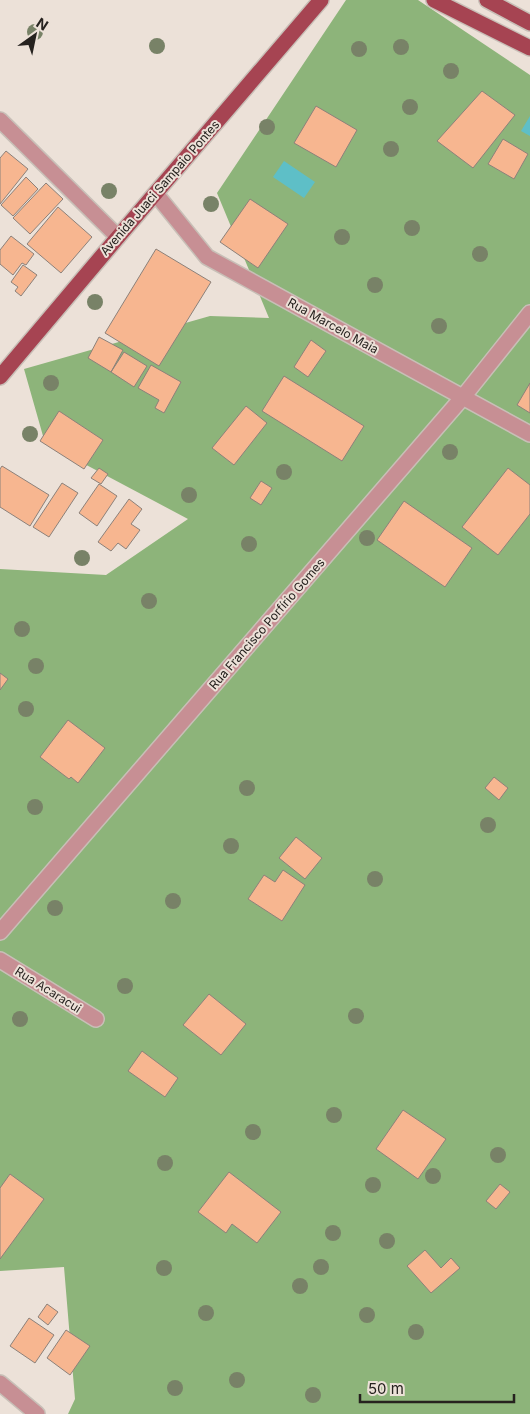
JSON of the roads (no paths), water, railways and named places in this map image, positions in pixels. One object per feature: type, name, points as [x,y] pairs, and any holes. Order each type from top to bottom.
[{"type":"main road","name":"Avenida Juaci Sampaio Pontes","points":[[0,377],[322,0]]},
{"type":"main road","points":[[434,0],[530,48]]},
{"type":"main road","points":[[487,0],[530,23]]},
{"type":"street","points":[[0,120],[118,237]]},
{"type":"street","name":"Rua Marcelo Maia","points":[[156,194],[207,257],[530,434]]},
{"type":"street","name":"Rua Francisco Porfírio Gomes","points":[[0,932],[463,397],[530,313]]},
{"type":"street","name":"Rua Acaracui","points":[[0,960],[96,1019]]},
{"type":"street","points":[[0,1383],[37,1414]]},
{"type":"water","points":[[530,116],[530,136],[521,131]]},
{"type":"water","points":[[284,161],[315,182],[304,198],[273,177]]}]
